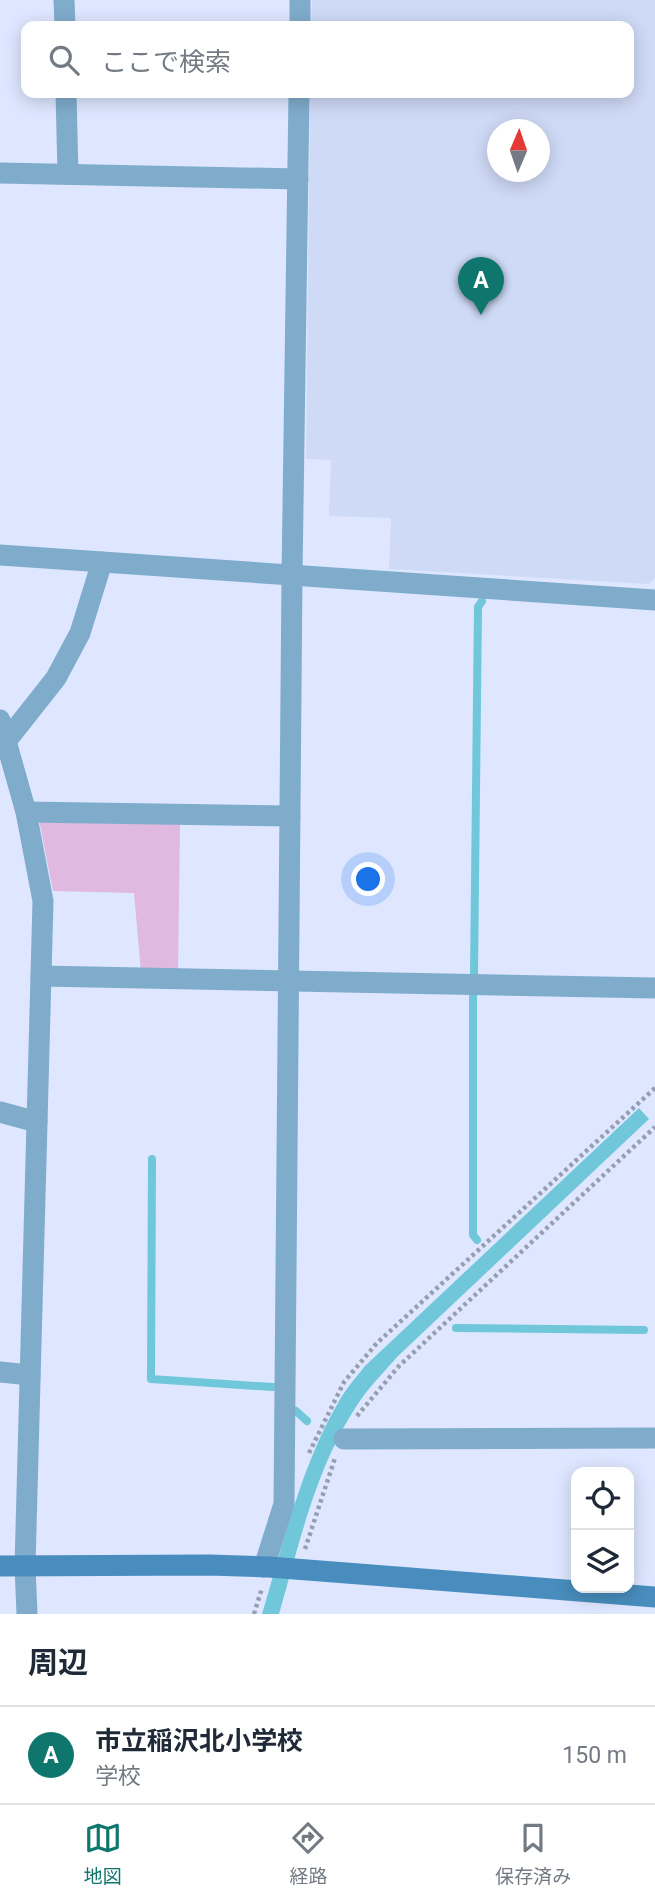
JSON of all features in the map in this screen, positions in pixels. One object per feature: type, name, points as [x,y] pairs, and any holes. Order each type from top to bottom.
[{"type":"street","points":[[64,0],[65,21]]},
{"type":"street","points":[[300,0],[300,21]]},
{"type":"street","points":[[66,98],[68,174]]},
{"type":"street","points":[[267,1567],[284,1504],[299,98]]},
{"type":"street","points":[[0,173],[298,179]]},
{"type":"street","points":[[0,555],[655,600]]},
{"type":"street","points":[[27,1614],[25,1566],[43,901],[26,813],[2,732],[56,678],[80,633],[102,562]]},
{"type":"street","points":[[26,813],[290,816]]},
{"type":"street","points":[[41,976],[655,988]]},
{"type":"street","points":[[0,1112],[37,1122]]},
{"type":"street","points":[[0,1372],[30,1375]]},
{"type":"street","points":[[344,1439],[655,1438]]},
{"type":"street","points":[[0,1566],[267,1567],[655,1597]]},
{"type":"path","points":[[308,1455],[344,1382],[377,1343],[655,1088]]},
{"type":"path","points":[[298,1569],[330,1468],[344,1439],[371,1397],[399,1366],[655,1127]]},
{"type":"shaded area","points":[[312,0],[655,0],[655,578],[648,584],[389,569],[391,518],[329,516],[331,460],[306,459],[310,98],[634,98],[634,21],[311,21]]},
{"type":"shaded area","points":[[39,820],[180,822],[178,973],[141,972],[134,893],[53,891]]},
{"type":"water","points":[[639,1108],[649,1119],[397,1357],[362,1398],[333,1448],[311,1503],[279,1614],[262,1614],[305,1475],[342,1396],[365,1366]]},
{"type":"waterway","points":[[474,975],[478,607],[482,601]]},
{"type":"waterway","points":[[473,994],[473,1235],[477,1240]]},
{"type":"waterway","points":[[152,1159],[151,1379],[273,1387]]},
{"type":"waterway","points":[[456,1328],[644,1330]]},
{"type":"waterway","points":[[296,1411],[307,1421]]},
{"type":"place","name":"市立稲沢北小学校","points":[[481,315]]}]
